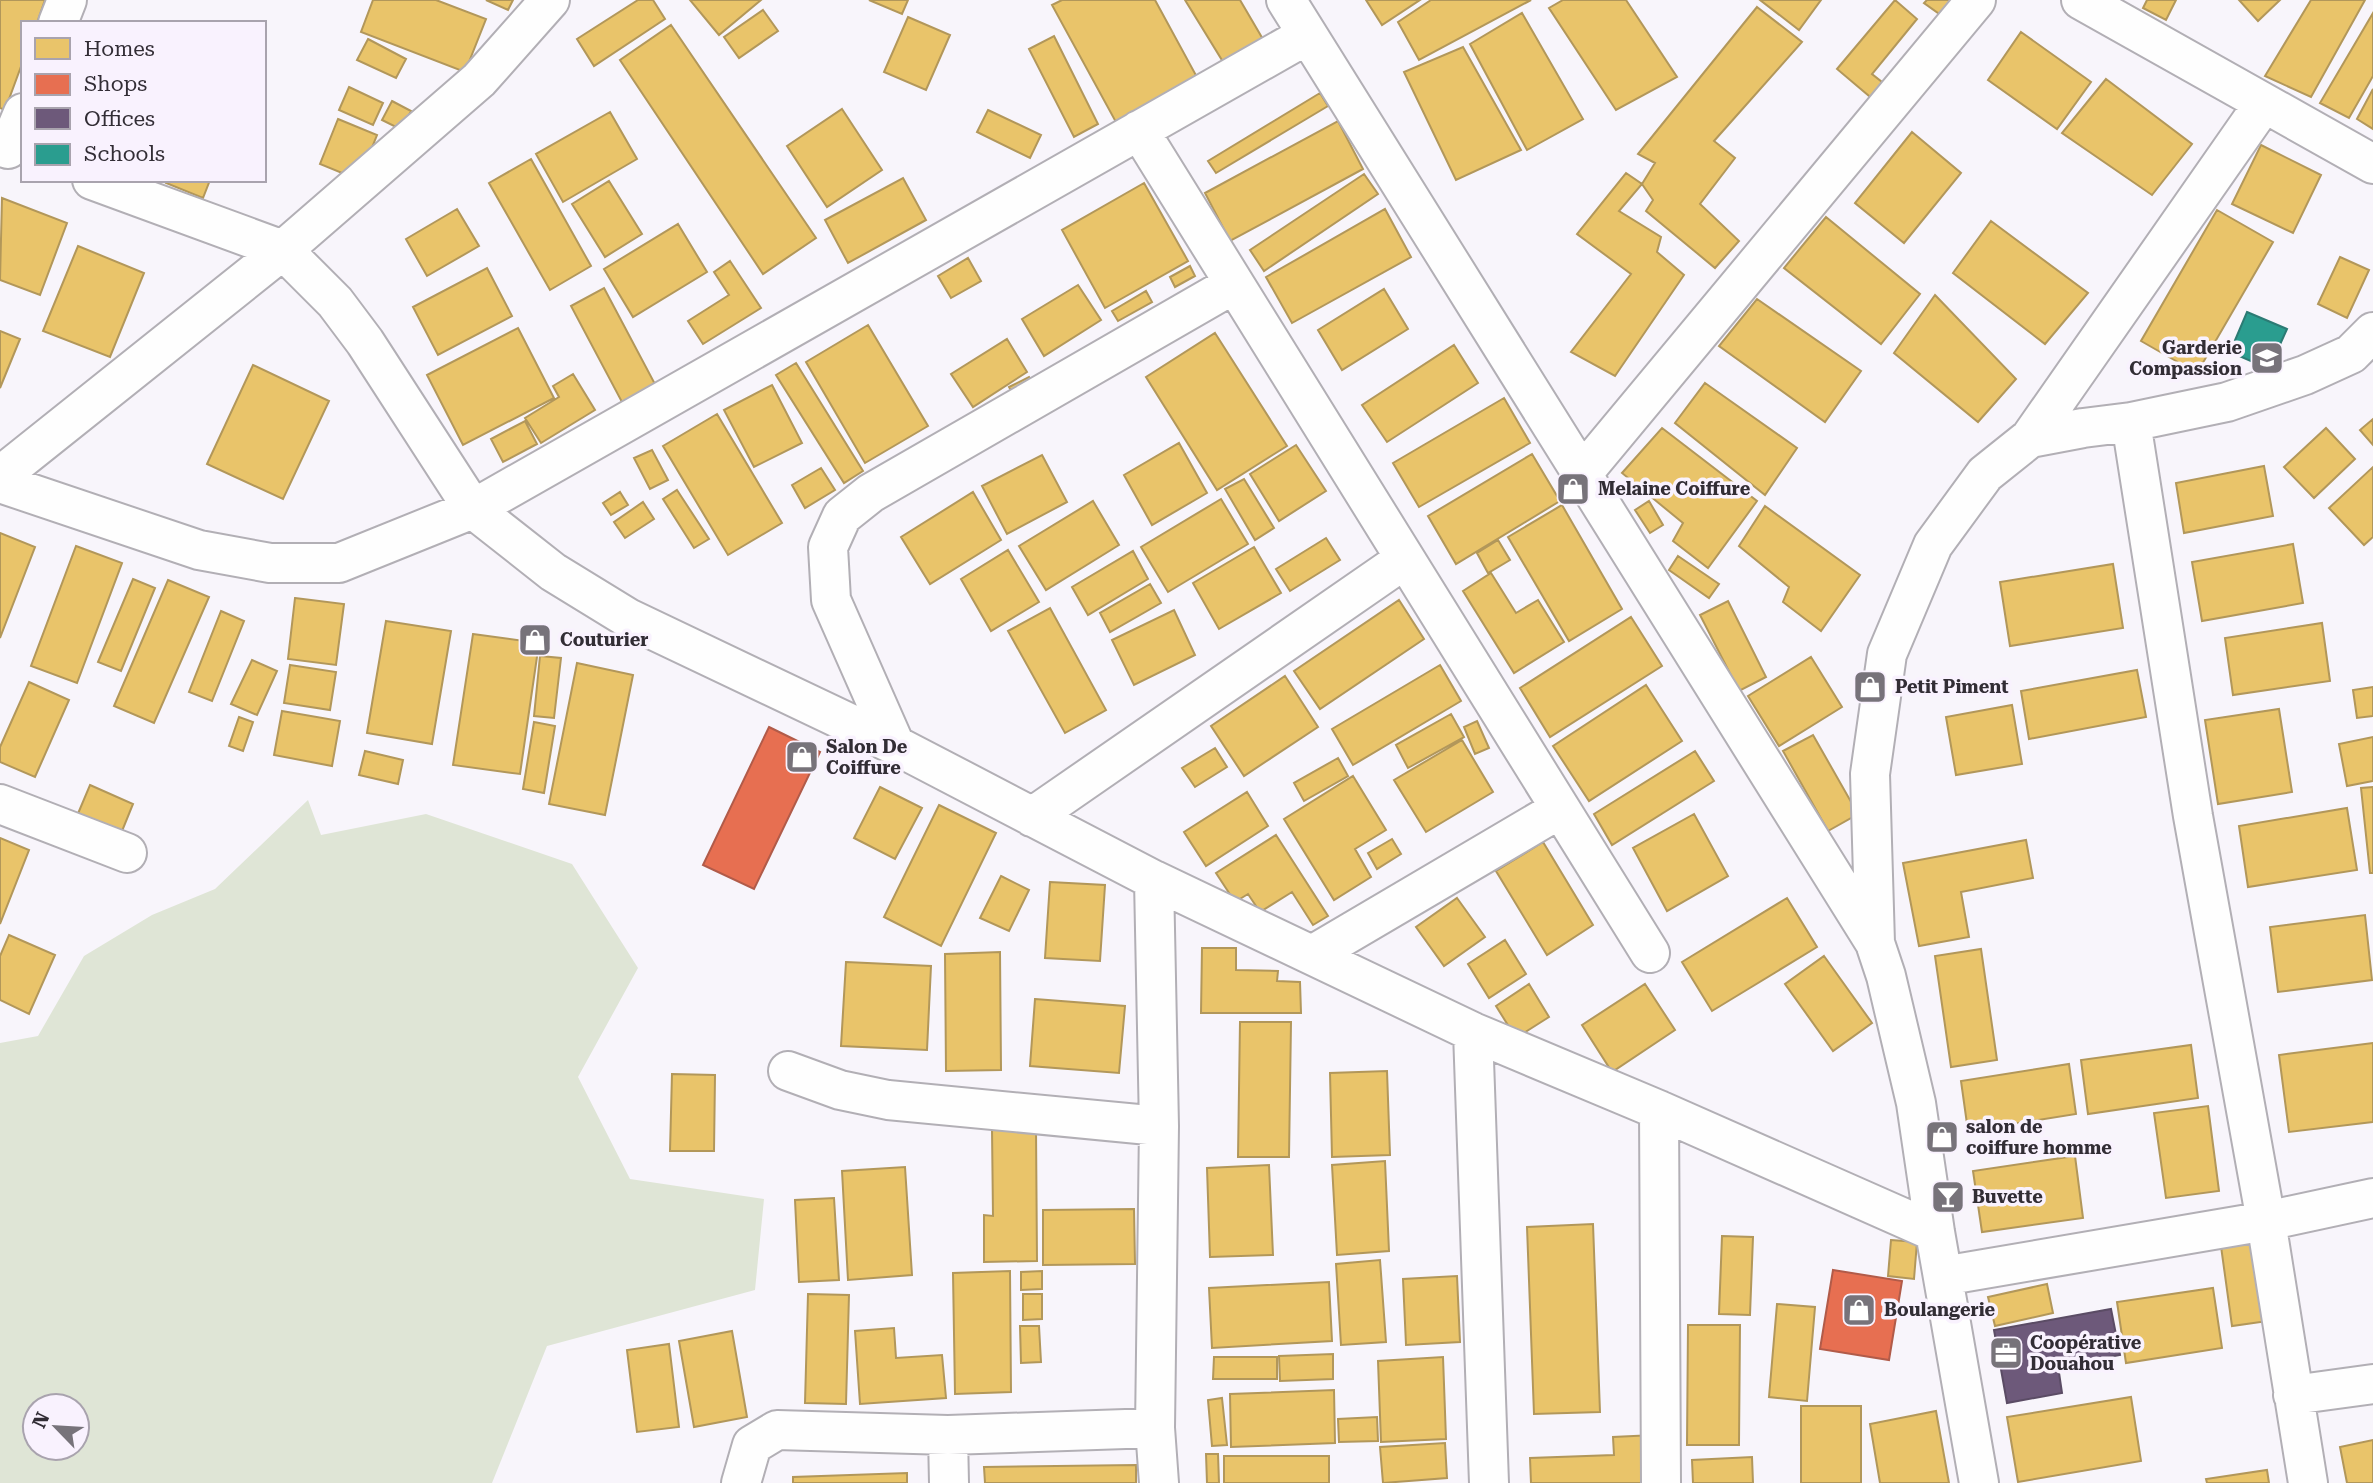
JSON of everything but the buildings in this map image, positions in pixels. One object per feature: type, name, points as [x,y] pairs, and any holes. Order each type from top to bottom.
[{"type":"street","points":[[59,21],[67,0]]},
{"type":"street","points":[[0,476],[283,250],[479,80],[550,0]]},
{"type":"street","points":[[1286,0],[1875,943],[1886,976],[1916,1102],[1934,1232],[1979,1483]]},
{"type":"street","points":[[1582,474],[1976,0]]},
{"type":"street","points":[[2081,0],[2373,164]]},
{"type":"street","points":[[0,484],[199,550],[270,562],[339,563],[473,509],[1307,35]]},
{"type":"street","points":[[1875,943],[1870,774],[1887,654],[1933,545],[1985,474],[2030,438],[2264,103]]},
{"type":"street","points":[[10,150],[21,119]]},
{"type":"street","points":[[1139,130],[1650,953]]},
{"type":"street","points":[[97,182],[283,250],[335,302],[365,342],[473,509],[553,572],[628,618],[895,745],[1154,880],[1474,1032],[1659,1110],[1934,1232]]},
{"type":"street","points":[[895,745],[831,600],[828,547],[842,516],[871,493],[1234,284]]},
{"type":"street","points":[[2030,438],[2131,422],[2227,402],[2305,375],[2351,354],[2373,332]]},
{"type":"street","points":[[2131,422],[2193,816],[2266,1221],[2308,1483]]},
{"type":"street","points":[[1032,817],[1405,559]]},
{"type":"street","points":[[0,804],[127,853]]},
{"type":"street","points":[[1312,955],[1560,809]]},
{"type":"street","points":[[1154,880],[1159,1126],[1155,1428],[1158,1483]]},
{"type":"street","points":[[1474,1032],[1489,1483]]},
{"type":"street","points":[[788,1071],[840,1090],[888,1100],[1159,1126]]},
{"type":"street","points":[[1659,1110],[1661,1483]]},
{"type":"street","points":[[1943,1276],[2266,1221],[2373,1198]]},
{"type":"street","points":[[2293,1395],[2373,1384]]},
{"type":"street","points":[[741,1483],[751,1445],[777,1430],[948,1436],[1155,1428]]},
{"type":"street","points":[[948,1436],[949,1483]]},
{"type":"green space","points":[[308,800],[321,835],[426,814],[572,864],[638,968],[578,1077],[630,1179],[764,1199],[755,1290],[547,1346],[492,1483],[0,1483],[0,1043],[38,1036],[84,956],[152,915],[215,889]]},
{"type":"place","name":"Garderie Compassion","points":[[2267,358]]},
{"type":"place","name":"Melaine Coiffure","points":[[1573,489]]},
{"type":"place","name":"Couturier","points":[[535,640]]},
{"type":"place","name":"Petit Piment","points":[[1870,687]]},
{"type":"place","name":"Salon De Coiffure","points":[[802,757]]},
{"type":"place","name":"salon de coiffure homme","points":[[1942,1137]]},
{"type":"place","name":"Buvette","points":[[1948,1197]]},
{"type":"place","name":"Boulangerie","points":[[1859,1310]]},
{"type":"place","name":"Coopérative Douahou","points":[[2006,1353]]}]
